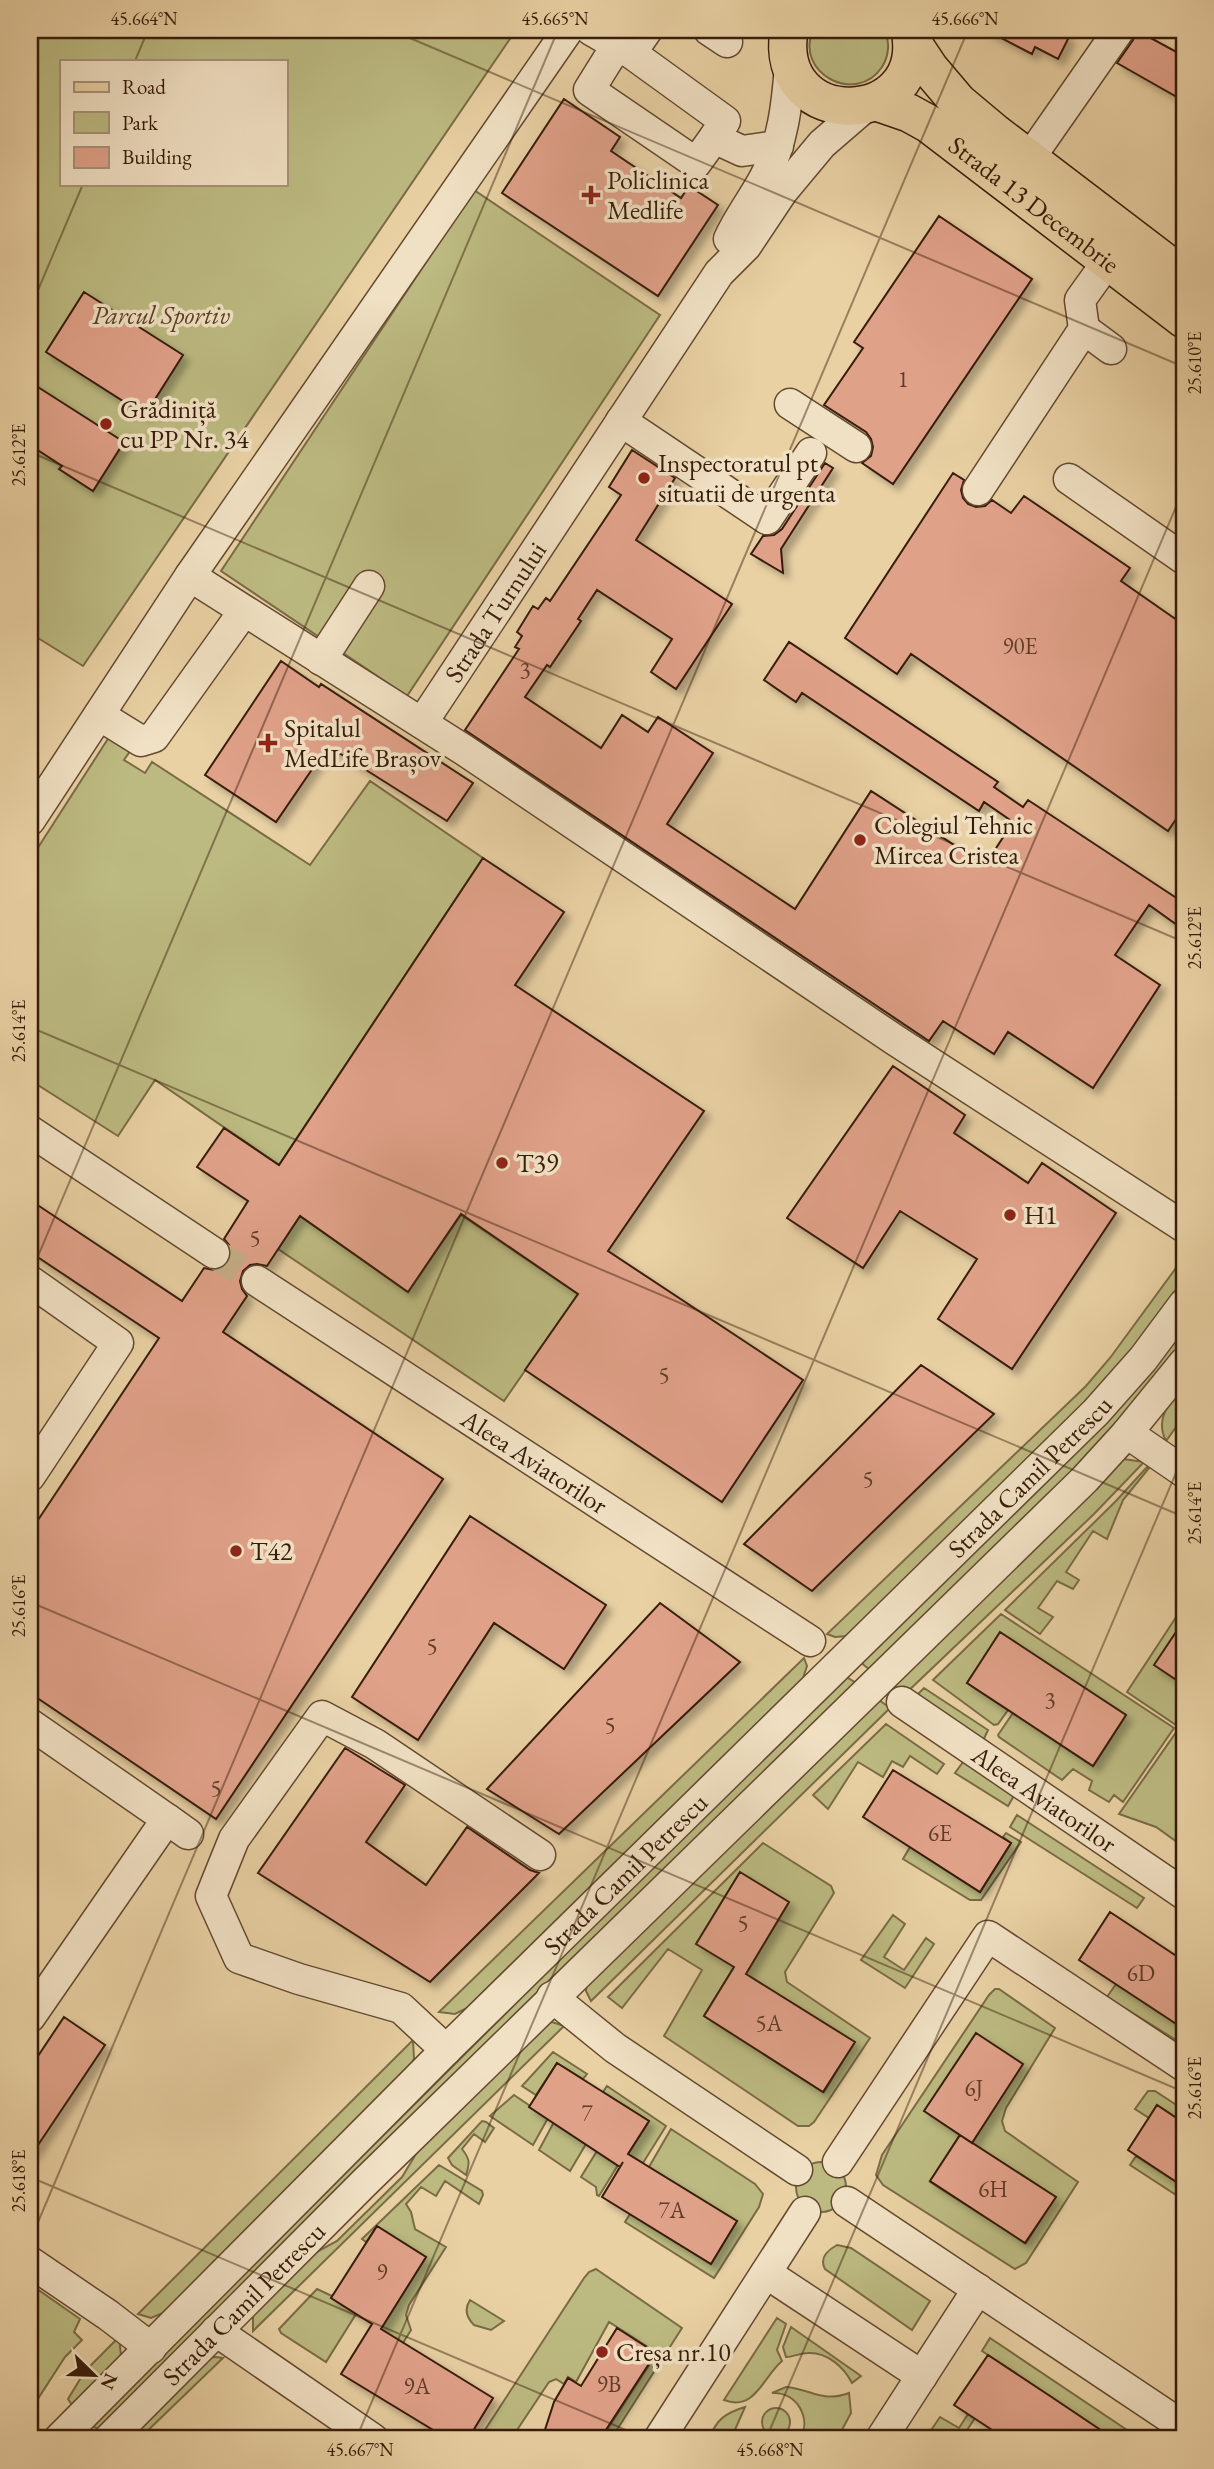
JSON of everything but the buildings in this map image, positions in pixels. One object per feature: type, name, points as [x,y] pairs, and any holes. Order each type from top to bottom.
[{"type":"main road","name":"Strada 13 Decembrie","points":[[911,36],[930,69],[958,102],[1184,277]]},
{"type":"main road","name":"Strada 13 Decembrie","points":[[785,44],[797,80],[807,92],[820,101],[850,108],[871,104],[892,91],[904,77],[911,60],[911,36]]},
{"type":"main road","name":"Strada 13 Decembrie","points":[[871,104],[909,113],[929,124],[1184,319]]},
{"type":"street","points":[[30,820],[190,576],[568,30]]},
{"type":"street","points":[[592,30],[632,43],[725,121],[696,163],[589,90],[632,43]]},
{"type":"street","points":[[1029,159],[1119,30]]},
{"type":"street","name":"Strada Turnului","points":[[719,273],[730,237],[765,177],[778,146],[787,104],[785,44]]},
{"type":"street","name":"Strada Turnului","points":[[422,723],[719,273],[746,246],[782,192],[822,144],[871,104]]},
{"type":"street","points":[[714,138],[742,150],[778,146]]},
{"type":"street","points":[[978,490],[1084,328],[1080,300],[1108,261]]},
{"type":"street","points":[[1084,328],[1111,349]]},
{"type":"street","points":[[790,404],[856,447]]},
{"type":"street","points":[[621,421],[767,519],[811,453]]},
{"type":"street","points":[[1069,479],[1184,559]]},
{"type":"street","points":[[190,576],[422,723],[895,1040],[1184,1227]]},
{"type":"street","points":[[321,660],[369,586]]},
{"type":"street","points":[[99,715],[141,741],[154,737],[244,611]]},
{"type":"street","points":[[30,1130],[214,1253]]},
{"type":"street","points":[[30,1281],[118,1343],[30,1476]]},
{"type":"street","name":"Aleea Aviatorilor","points":[[257,1281],[698,1571],[810,1641]]},
{"type":"street","name":"Strada Camil Petrescu","points":[[59,2439],[446,2050],[1096,1412],[1143,1359],[1184,1304]]},
{"type":"street","name":"Strada Camil Petrescu","points":[[109,2439],[552,1997],[1085,1479],[1184,1363]]},
{"type":"street","name":"Strada Camil Petrescu","points":[[1127,1433],[1184,1472]]},
{"type":"street","name":"Aleea Aviatorilor","points":[[902,1702],[1184,1894]]},
{"type":"street","points":[[446,2050],[401,2008],[299,1979],[239,1958],[211,1896],[233,1839],[322,1716],[375,1744],[540,1855]]},
{"type":"street","points":[[30,1724],[178,1827],[30,2017]]},
{"type":"street","points":[[838,2162],[988,1936],[1184,2066]]},
{"type":"street","points":[[552,1997],[615,2048],[797,2170]]},
{"type":"street","points":[[821,2157],[838,2162],[850,2176],[851,2194],[847,2202],[833,2214],[814,2216],[805,2212],[798,2205],[792,2188],[797,2170],[803,2163],[821,2157]]},
{"type":"street","points":[[847,2202],[1184,2427]]},
{"type":"street","points":[[659,2439],[805,2212]]},
{"type":"street","points":[[30,2262],[151,2348]]},
{"type":"street","points":[[766,2273],[922,2376]]},
{"type":"street","points":[[881,2439],[978,2289]]},
{"type":"street","points":[[216,2331],[373,2439]]},
{"type":"green space","name":"Parcul Sportiv","points":[[30,30],[516,30],[83,666],[30,633]]},
{"type":"green space","points":[[813,30],[885,30],[888,49],[882,67],[871,78],[858,84],[844,84],[831,79],[820,71],[812,59],[809,46]]},
{"type":"green space","points":[[474,190],[660,315],[407,696],[221,571]]},
{"type":"green space","points":[[113,731],[135,744],[124,760],[145,773],[152,762],[310,865],[370,781],[483,858],[279,1165],[155,1080],[118,1136],[30,1080],[30,860]]},
{"type":"green space","points":[[461,1215],[578,1294],[504,1401],[278,1249],[300,1216],[408,1292]]},
{"type":"green space","points":[[1184,1257],[1184,1279],[1093,1397],[848,1636],[835,1637],[827,1634],[1086,1386],[1110,1358]]},
{"type":"green space","points":[[1184,1319],[1184,1342],[1130,1413],[1098,1449],[870,1670],[860,1662]]},
{"type":"green space","points":[[1184,1383],[1184,1416],[1166,1441],[1163,1417],[1169,1403]]},
{"type":"green space","points":[[1123,1459],[1144,1462],[1094,1514],[904,1695],[892,1683]]},
{"type":"green space","points":[[1147,1467],[1149,1468],[1123,1500],[1107,1539],[1093,1531],[1066,1572],[1079,1580],[1073,1589],[1057,1581],[1038,1608],[1053,1617],[1040,1634],[1005,1610],[1116,1501]]},
{"type":"green space","points":[[1184,1605],[1184,1620],[1155,1665],[1184,1685],[1184,1712],[1176,1725],[1127,1692]]},
{"type":"green space","points":[[1001,1614],[1174,1728],[1123,1802],[1114,1795],[1109,1802],[1089,1790],[1092,1781],[1073,1769],[1062,1780],[999,1737],[1013,1713],[1093,1766],[1126,1715],[1001,1633],[967,1683],[1008,1710],[998,1724],[994,1725],[933,1680]]},
{"type":"green space","points":[[804,1658],[807,1666],[803,1678],[467,2008],[455,2014],[439,2012]]},
{"type":"green space","points":[[845,1676],[856,1683],[100,2431],[92,2425]]},
{"type":"green space","points":[[924,1688],[988,1730],[982,1743],[915,1697]]},
{"type":"green space","points":[[875,1697],[890,1708],[591,2001],[586,1991],[587,1982]]},
{"type":"green space","points":[[1184,1721],[1184,1847],[1156,1827],[1119,1814]]},
{"type":"green space","points":[[886,1724],[944,1764],[937,1774],[910,1756],[903,1767],[892,1761],[883,1777],[858,1762],[828,1809],[813,1795]]},
{"type":"green space","points":[[963,1762],[1015,1794],[1008,1806],[955,1773]]},
{"type":"green space","points":[[1017,1815],[1144,1898],[1137,1908],[1010,1827]]},
{"type":"green space","points":[[1006,1833],[1021,1842],[981,1900],[970,1900],[903,1859],[910,1847],[980,1892],[1011,1843],[1003,1837]]},
{"type":"green space","points":[[763,1843],[831,1886],[834,1893],[785,1972],[787,1982],[870,2038],[814,2122],[809,2126],[798,2126],[664,2036],[702,1970],[668,1949],[622,2008],[608,1997]],"holes":[[[734,1967],[854,2042],[824,2092],[704,2016]]]},
{"type":"green space","points":[[893,1915],[905,1924],[884,1957],[904,1970],[926,1938],[934,1944],[905,1988],[861,1960]]},
{"type":"green space","points":[[1116,1984],[1184,2029],[1184,2045],[1107,1997]]},
{"type":"green space","points":[[999,1989],[1055,2028],[1006,2108],[1002,2121],[1005,2131],[1078,2182],[1026,2263],[1015,2269],[883,2185],[876,2175],[882,2155],[989,1995]],"holes":[[[960,2135],[1055,2197],[1026,2243],[930,2182]]]},
{"type":"green space","points":[[552,2022],[564,2026],[253,2331],[253,2314],[311,2255],[337,2241],[402,2177],[422,2144],[537,2026]]},
{"type":"green space","points":[[413,2040],[414,2059],[409,2067],[163,2313],[151,2318],[138,2314]]},
{"type":"green space","points":[[553,2052],[587,2074],[583,2079],[557,2063],[536,2095],[522,2086]]},
{"type":"green space","points":[[607,2086],[666,2126],[643,2163],[628,2154],[649,2121],[603,2092]]},
{"type":"green space","points":[[1148,2091],[1155,2091],[1184,2110],[1184,2123],[1157,2105],[1149,2118],[1135,2109]]},
{"type":"green space","points":[[514,2095],[548,2118],[533,2145],[490,2116]]},
{"type":"green space","points":[[482,2121],[494,2128],[485,2142],[474,2134],[462,2149],[468,2161],[466,2175],[452,2165],[448,2158]]},
{"type":"green space","points":[[554,2122],[586,2144],[570,2171],[539,2150]]},
{"type":"green space","points":[[671,2129],[755,2184],[763,2194],[759,2207],[714,2278],[625,2222],[630,2214],[711,2263],[737,2221],[649,2167]]},
{"type":"green space","points":[[597,2151],[618,2165],[599,2196],[596,2187],[581,2177]]},
{"type":"green space","points":[[1136,2156],[1184,2187],[1184,2204],[1182,2199],[1130,2165]]},
{"type":"green space","points":[[821,2162],[838,2170],[846,2187],[838,2204],[821,2212],[804,2204],[796,2187],[804,2170]]},
{"type":"green space","points":[[439,2165],[482,2191],[483,2195],[479,2204],[445,2181],[436,2196],[421,2187],[406,2204],[415,2229],[446,2247],[409,2305],[406,2315],[411,2330],[403,2343],[380,2329],[426,2257],[377,2226],[366,2242],[362,2239]]},
{"type":"green space","points":[[837,2245],[851,2248],[930,2301],[912,2330],[825,2269],[824,2258]]},
{"type":"green space","points":[[596,2269],[682,2328],[611,2439],[601,2439],[657,2353],[609,2322],[576,2382],[568,2377],[564,2384],[556,2379],[549,2382],[511,2439],[479,2439],[584,2278]]},
{"type":"green space","points":[[30,2284],[80,2319],[74,2332],[82,2340],[65,2357],[30,2411]]},
{"type":"green space","points":[[317,2289],[332,2296],[331,2298],[356,2314],[326,2362],[281,2333],[279,2329]]},
{"type":"green space","points":[[470,2300],[504,2321],[491,2330],[474,2325],[467,2313]]},
{"type":"green space","points":[[777,2318],[786,2324],[777,2350],[782,2361],[751,2397],[735,2402],[724,2400]]},
{"type":"green space","points":[[791,2327],[861,2376],[852,2383],[840,2366],[815,2353],[786,2357],[783,2347]]},
{"type":"green space","points":[[119,2337],[121,2356],[72,2405],[68,2399],[85,2371]]},
{"type":"green space","points":[[990,2338],[1127,2430],[1121,2439],[1092,2439],[1099,2429],[982,2351]]},
{"type":"green space","points":[[203,2358],[223,2358],[139,2439],[123,2439]]},
{"type":"green space","points":[[786,2387],[832,2397],[849,2393],[851,2413],[837,2439],[801,2439],[804,2422],[800,2407],[788,2397],[772,2393]]},
{"type":"green space","points":[[745,2407],[734,2432],[734,2439],[709,2439],[722,2418]]},
{"type":"green space","points":[[776,2408],[786,2412],[790,2422],[786,2432],[776,2436],[766,2432],[762,2422],[766,2412]]},
{"type":"green space","points":[[968,2414],[975,2418],[961,2439],[925,2439],[940,2417],[959,2428]]},
{"type":"tunnel","points":[[214,1253],[257,1281]]},
{"type":"place","name":"Policlinica Medlife","points":[[591,195]]},
{"type":"place","name":"Grădiniță cu PP Nr. 34","points":[[106,424]]},
{"type":"place","name":"Inspectoratul pt situatii de urgenta","points":[[644,478]]},
{"type":"place","name":"Spitalul MedLife Brașov","points":[[268,743]]},
{"type":"place","name":"Colegiul Tehnic Mircea Cristea","points":[[860,840]]},
{"type":"place","name":"T39","points":[[502,1163]]},
{"type":"place","name":"H1","points":[[1010,1215]]},
{"type":"place","name":"T42","points":[[236,1551]]},
{"type":"place","name":"Creșa nr.10","points":[[602,2352]]}]
